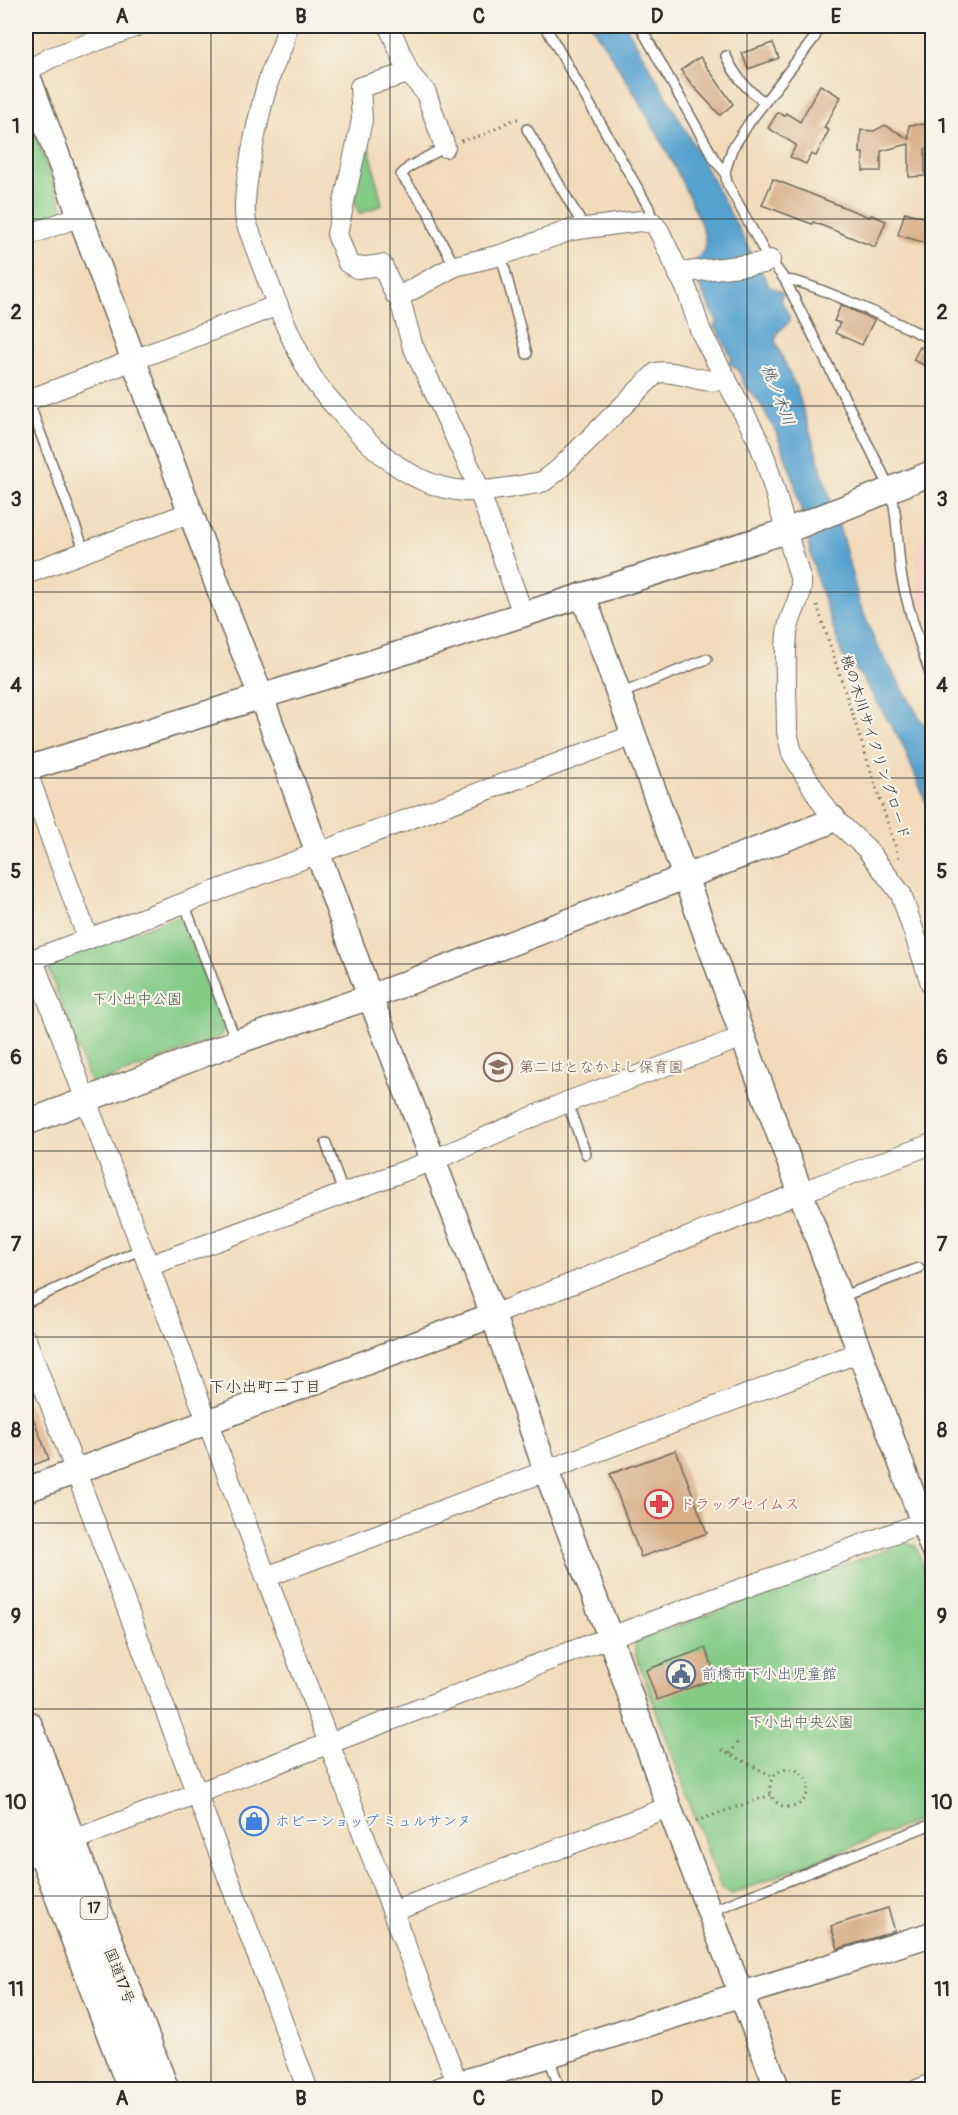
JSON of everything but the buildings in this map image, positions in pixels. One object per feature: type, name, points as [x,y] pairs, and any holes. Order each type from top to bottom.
[{"type":"highway","name":"国道17号","points":[[26,1727],[46,1850],[162,2090]]},
{"type":"highway","name":"国道17号","points":[[26,1801],[135,2090]]},
{"type":"street","points":[[136,26],[50,58],[26,70],[261,696],[370,997],[493,1315],[546,1471],[610,1637],[673,1817],[778,2090]]},
{"type":"street","points":[[286,26],[285,38],[272,71],[255,139],[244,214],[278,305],[310,376],[366,440],[386,458],[414,476],[442,487],[479,491],[544,481],[557,471],[656,373],[666,372],[717,381],[726,378]]},
{"type":"street","points":[[389,26],[409,73],[426,93],[444,147]]},
{"type":"street","points":[[409,73],[360,87],[362,120],[337,234],[348,263],[357,268],[382,265],[395,294],[401,296],[454,266],[501,255],[582,228],[640,221],[653,223],[684,274],[699,326],[758,440],[790,529],[802,588],[792,612],[787,635],[787,738],[792,753],[803,774],[833,818],[866,848],[901,894],[933,986]]},
{"type":"street","points":[[26,236],[80,216]]},
{"type":"street","points":[[684,274],[767,262]]},
{"type":"street","points":[[401,296],[400,306],[412,344],[479,491],[523,614]]},
{"type":"street","points":[[27,400],[278,305]]},
{"type":"street","points":[[88,939],[26,770],[790,529],[883,494],[933,472]]},
{"type":"street","points":[[26,574],[191,513]]},
{"type":"street","points":[[583,596],[860,1352],[928,1520],[933,1547]]},
{"type":"street","points":[[634,735],[29,961],[87,1099],[393,1911],[452,2088],[742,1993],[933,1934]]},
{"type":"street","points":[[26,1123],[236,1042],[370,997],[686,878],[824,824],[833,818]]},
{"type":"street","points":[[145,1257],[343,1193],[434,1160],[567,1102],[743,1036]]},
{"type":"street","points":[[26,1490],[493,1315],[802,1192],[933,1144]]},
{"type":"street","points":[[26,1339],[195,1795],[308,2090]]},
{"type":"street","points":[[266,1577],[860,1352]]},
{"type":"street","points":[[46,1850],[610,1637],[928,1520]]},
{"type":"street","points":[[393,1911],[673,1817]]},
{"type":"street","points":[[917,2090],[933,2084]]},
{"type":"lane","points":[[545,26],[650,208],[653,223]]},
{"type":"lane","points":[[640,26],[716,162],[725,172]]},
{"type":"lane","points":[[819,26],[815,37],[732,149],[725,172],[727,183],[767,262],[785,280],[883,494],[895,507],[896,539],[902,576],[933,680]]},
{"type":"lane","points":[[726,56],[744,84],[765,102]]},
{"type":"lane","points":[[527,129],[581,222],[582,228]]},
{"type":"lane","points":[[444,147],[409,167],[401,175],[428,211],[454,266]]},
{"type":"lane","points":[[501,255],[527,354]]},
{"type":"lane","points":[[785,280],[794,281],[840,298],[933,340]]},
{"type":"lane","points":[[27,400],[85,552]]},
{"type":"lane","points":[[620,694],[707,660]]},
{"type":"lane","points":[[184,903],[236,1042]]},
{"type":"lane","points":[[567,1102],[586,1154]]},
{"type":"lane","points":[[326,1143],[343,1193]]},
{"type":"lane","points":[[26,1303],[145,1257]]},
{"type":"lane","points":[[840,1297],[919,1268]]},
{"type":"lane","points":[[711,1911],[933,1824]]},
{"type":"lane","points":[[549,2055],[560,2090]]},
{"type":"path","points":[[444,147],[484,135],[516,119],[523,121],[527,129]]},
{"type":"path","name":"桃の木川サイクリングロード","points":[[817,604],[901,865]]},
{"type":"path","points":[[730,1754],[740,1739]]},
{"type":"path","points":[[722,1750],[772,1776]]},
{"type":"path","points":[[784,1769],[796,1769],[805,1775],[809,1784],[808,1794],[803,1802],[795,1807],[786,1807],[777,1803],[771,1796],[772,1776],[784,1769]]},
{"type":"path","points":[[673,1817],[771,1796]]},
{"type":"shaded area","points":[[932,494],[932,630],[927,612],[918,603],[915,552],[928,530]]},
{"type":"green space","points":[[26,109],[65,214],[26,228]]},
{"type":"green space","points":[[367,138],[382,205],[359,214],[354,197]]},
{"type":"green space","name":"下小出中公園","points":[[175,917],[182,920],[224,1028],[220,1037],[99,1083],[90,1082],[49,970],[51,962]]},
{"type":"green space","name":"下小出中央公園","points":[[907,1542],[916,1546],[932,1590],[932,1815],[732,1894],[721,1888],[635,1652],[635,1641]]},
{"type":"water","name":"桃ノ木川","points":[[592,26],[626,26],[684,127],[769,286],[784,293],[780,298],[789,316],[789,322],[778,332],[775,341],[797,390],[843,540],[859,602],[876,644],[932,739],[932,817],[902,743],[861,676],[852,664],[844,660],[816,576],[793,477],[777,434],[760,403],[746,387],[737,368],[729,363],[732,358],[716,328],[712,328],[718,323],[700,288],[694,268],[705,244],[699,218],[655,129]]},
{"type":"place","name":"第二はとなかよし保育園","points":[[498,1067]]},
{"type":"place","name":"ドラッグセイムス","points":[[659,1504]]},
{"type":"place","name":"前橋市下小出児童館","points":[[681,1674]]},
{"type":"place","name":"ホビーショップ ミュルサンヌ","points":[[254,1821]]},
{"type":"district","name":"下小出町二丁目","points":[[265,1387]]}]
